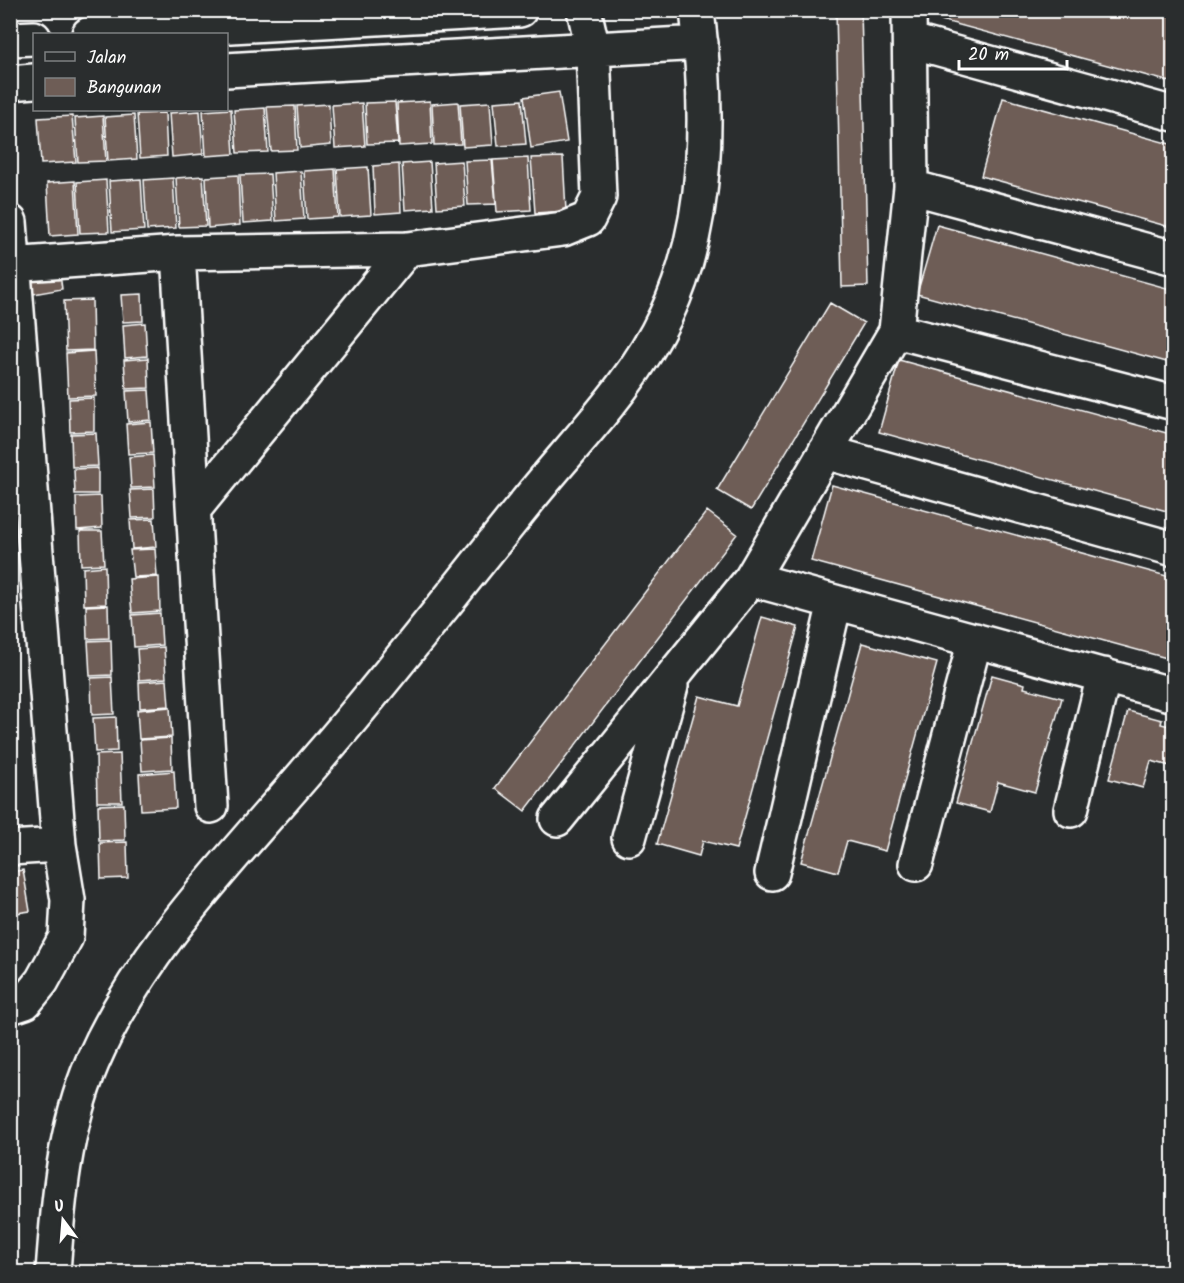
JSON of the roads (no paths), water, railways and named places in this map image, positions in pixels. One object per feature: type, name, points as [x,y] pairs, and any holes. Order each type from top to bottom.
[{"type":"street","points":[[107,33],[520,10]]},
{"type":"street","points":[[12,264],[178,253],[407,249],[563,230],[588,219],[599,197],[594,49],[584,10]]},
{"type":"street","points":[[53,1272],[58,1196],[70,1130],[92,1065],[124,1000],[165,938],[333,742],[529,499],[599,418],[635,369],[666,315],[687,260],[698,198],[705,118],[697,10]]},
{"type":"street","points":[[557,819],[751,579],[896,331],[911,187],[910,26],[1173,114]]},
{"type":"street","points":[[10,39],[33,38]]},
{"type":"street","points":[[228,70],[701,43]]},
{"type":"street","points":[[10,83],[33,81]]},
{"type":"street","points":[[911,187],[1173,258]]},
{"type":"street","points":[[10,222],[59,845],[68,900],[66,937],[42,981],[25,1002],[10,1007]]},
{"type":"street","points":[[194,509],[407,249]]},
{"type":"street","points":[[178,253],[211,806]]},
{"type":"street","points":[[896,331],[1173,403]]},
{"type":"street","points":[[825,452],[1173,549]]},
{"type":"street","points":[[751,579],[1173,694]]},
{"type":"street","points":[[772,873],[835,602]]},
{"type":"street","points":[[916,864],[975,640]]},
{"type":"street","points":[[629,838],[675,673]]},
{"type":"street","points":[[1071,810],[1104,675]]},
{"type":"street","points":[[10,848],[59,845]]}]
